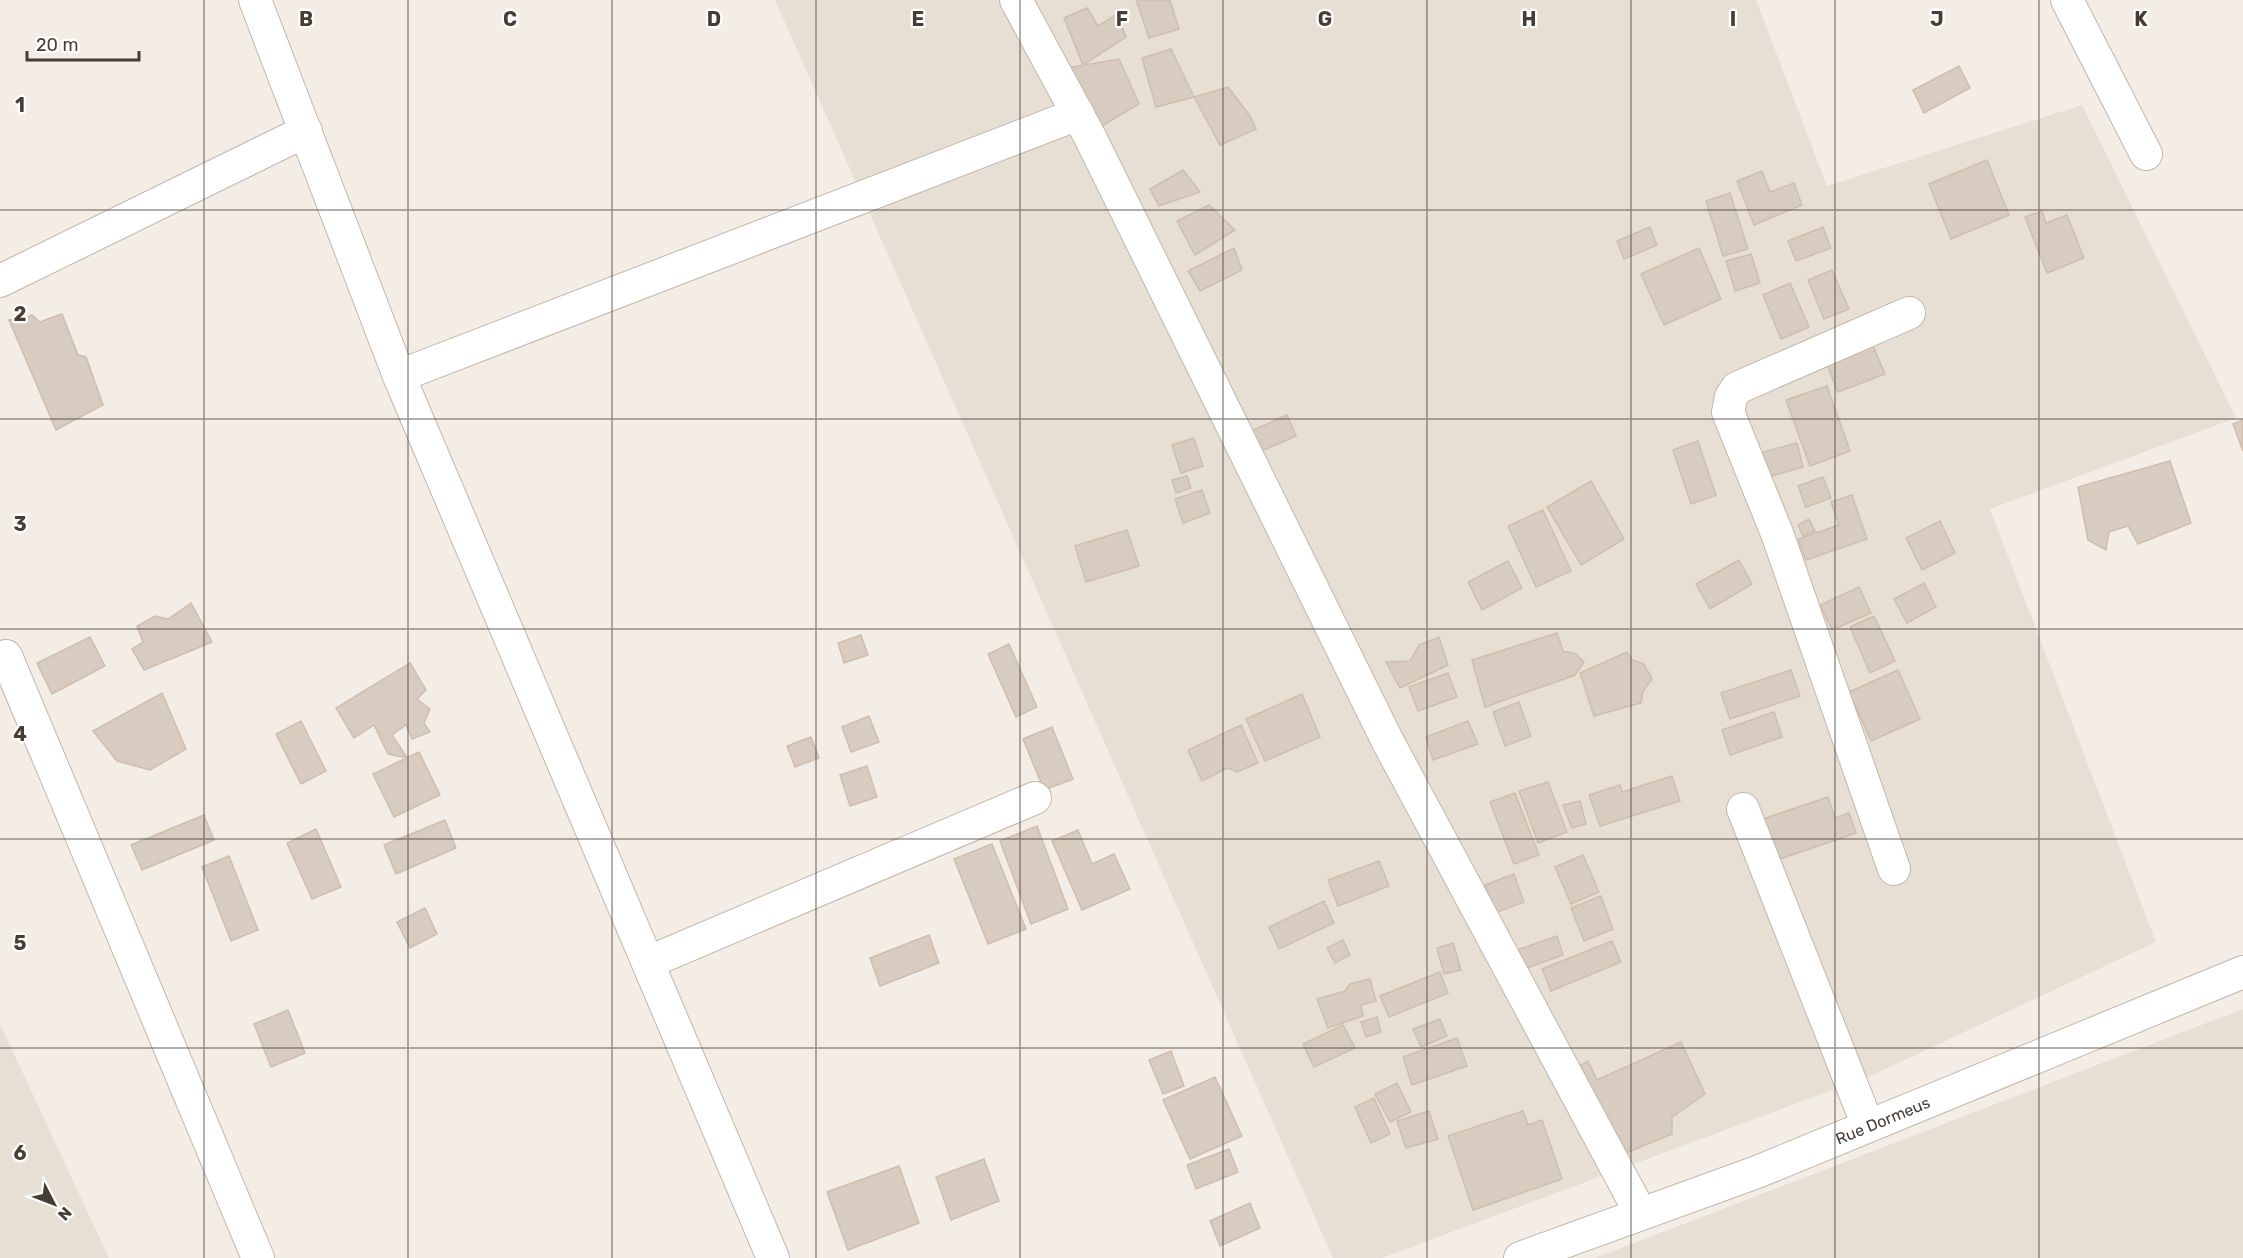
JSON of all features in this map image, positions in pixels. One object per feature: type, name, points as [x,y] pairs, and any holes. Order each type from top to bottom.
[{"type":"street","points":[[255,0],[399,376],[773,1258]]},
{"type":"street","points":[[1016,0],[1052,70],[1078,114],[1388,740],[1641,1214]]},
{"type":"street","points":[[2067,0],[2146,154]]},
{"type":"street","points":[[399,376],[1078,114]]},
{"type":"street","points":[[0,281],[306,131]]},
{"type":"street","points":[[1894,869],[1778,536],[1728,412],[1731,398],[1737,388],[1909,313]]},
{"type":"street","points":[[6,656],[258,1258]]},
{"type":"street","points":[[649,962],[1035,798]]},
{"type":"street","points":[[1743,809],[1868,1126]]},
{"type":"street","name":"Rue Dormeus","points":[[1520,1258],[1757,1172],[2243,972]]},
{"type":"shaded area","points":[[775,0],[1756,0],[1827,186],[2082,105],[2236,418],[1990,509],[2156,942],[1875,1074],[1382,1258],[1333,1258]]},
{"type":"shaded area","points":[[2243,1009],[2243,1258],[1595,1258]]},
{"type":"shaded area","points":[[0,1024],[109,1258],[0,1258]]},
{"type":"building","points":[[1136,0],[1170,0],[1179,29],[1149,38]]},
{"type":"building","points":[[1087,8],[1098,26],[1117,14],[1126,37],[1083,65],[1064,18]]},
{"type":"building","points":[[1171,49],[1194,97],[1156,107],[1142,58]]},
{"type":"building","points":[[1119,59],[1139,104],[1092,132],[1060,69]]},
{"type":"building","points":[[1959,66],[1970,88],[1924,113],[1913,90]]},
{"type":"building","points":[[1228,87],[1250,116],[1256,129],[1220,145],[1194,97]]},
{"type":"building","points":[[1987,160],[2009,215],[1951,239],[1929,184]]},
{"type":"building","points":[[1183,170],[1200,192],[1159,206],[1150,189]]},
{"type":"building","points":[[1762,171],[1770,192],[1794,183],[1802,205],[1754,225],[1737,181]]},
{"type":"building","points":[[1730,193],[1748,249],[1723,256],[1706,201]]},
{"type":"building","points":[[1209,205],[1235,230],[1195,255],[1177,221]]},
{"type":"building","points":[[2042,211],[2046,223],[2067,215],[2084,258],[2047,273],[2025,217]]},
{"type":"building","points":[[1650,227],[1657,245],[1624,259],[1617,241]]},
{"type":"building","points":[[1823,227],[1831,248],[1796,261],[1788,241]]},
{"type":"building","points":[[1234,248],[1242,270],[1200,291],[1188,271]]},
{"type":"building","points":[[1699,248],[1721,299],[1664,325],[1641,274]]},
{"type":"building","points":[[1751,254],[1760,283],[1735,291],[1726,261]]},
{"type":"building","points":[[1832,270],[1849,309],[1824,319],[1808,280]]},
{"type":"building","points":[[1790,283],[1809,327],[1781,339],[1763,295]]},
{"type":"building","points":[[62,314],[78,355],[86,357],[103,405],[56,430],[9,320],[24,319],[32,315],[40,322]]},
{"type":"building","points":[[1873,346],[1885,374],[1838,392],[1827,365]]},
{"type":"building","points":[[1827,386],[1850,451],[1810,466],[1786,400]]},
{"type":"building","points":[[1287,415],[1296,436],[1257,453],[1249,432]]},
{"type":"building","points":[[2243,420],[2243,451],[2233,424]]},
{"type":"building","points":[[1194,438],[1203,466],[1181,473],[1172,445]]},
{"type":"building","points":[[1698,441],[1716,495],[1691,504],[1673,450]]},
{"type":"building","points":[[1797,443],[1803,467],[1762,479],[1755,454]]},
{"type":"building","points":[[2170,461],[2191,523],[2138,544],[2128,526],[2109,532],[2106,550],[2088,540],[2078,487]]},
{"type":"building","points":[[1187,476],[1191,488],[1176,493],[1172,480]]},
{"type":"building","points":[[1823,477],[1831,498],[1806,507],[1798,486]]},
{"type":"building","points":[[1591,481],[1624,539],[1581,565],[1547,507]]},
{"type":"building","points":[[1202,490],[1210,513],[1183,523],[1175,499]]},
{"type":"building","points":[[1852,495],[1867,539],[1806,560],[1798,539],[1839,525],[1831,502]]},
{"type":"building","points":[[1543,510],[1571,571],[1536,587],[1508,526]]},
{"type":"building","points":[[1809,519],[1815,531],[1803,536],[1798,525]]},
{"type":"building","points":[[1940,521],[1955,553],[1922,570],[1906,538]]},
{"type":"building","points":[[1127,530],[1139,566],[1086,582],[1075,546]]},
{"type":"building","points":[[1739,560],[1752,584],[1710,609],[1696,584]]},
{"type":"building","points":[[1508,561],[1522,588],[1482,610],[1468,582]]},
{"type":"building","points":[[1924,583],[1936,607],[1907,623],[1894,599]]},
{"type":"building","points":[[1859,587],[1871,613],[1832,630],[1820,605]]},
{"type":"building","points":[[191,603],[212,642],[144,670],[132,649],[143,642],[137,626],[155,616],[168,619]]},
{"type":"building","points":[[1874,616],[1895,661],[1870,673],[1850,627]]},
{"type":"building","points":[[1557,633],[1563,651],[1576,654],[1584,662],[1575,675],[1485,707],[1472,660]]},
{"type":"building","points":[[861,635],[868,655],[844,663],[838,643]]},
{"type":"building","points":[[90,637],[105,666],[52,694],[37,663]]},
{"type":"building","points":[[1439,637],[1448,665],[1400,688],[1386,662],[1410,661],[1419,645]]},
{"type":"building","points":[[1009,644],[1037,707],[1016,717],[988,654]]},
{"type":"building","points":[[1627,652],[1632,660],[1644,664],[1652,679],[1643,691],[1641,703],[1594,716],[1580,673]]},
{"type":"building","points":[[410,663],[426,690],[417,699],[430,709],[424,723],[430,732],[412,739],[406,725],[392,735],[407,758],[388,754],[374,725],[354,738],[336,708]]},
{"type":"building","points":[[1791,670],[1800,696],[1730,719],[1721,693]]},
{"type":"building","points":[[1898,670],[1920,719],[1871,741],[1849,692]]},
{"type":"building","points":[[1448,673],[1457,697],[1418,711],[1409,687]]},
{"type":"building","points":[[162,693],[186,749],[150,770],[117,761],[93,731]]},
{"type":"building","points":[[1302,694],[1320,737],[1265,761],[1246,719]]},
{"type":"building","points":[[1519,702],[1531,736],[1505,746],[1493,712]]},
{"type":"building","points":[[1774,712],[1782,737],[1730,755],[1722,730]]},
{"type":"building","points":[[869,716],[879,742],[851,752],[842,727]]},
{"type":"building","points":[[301,721],[326,771],[301,784],[276,734]]},
{"type":"building","points":[[1468,721],[1478,744],[1433,760],[1426,737]]},
{"type":"building","points":[[1241,725],[1258,763],[1237,772],[1227,768],[1202,781],[1188,750]]},
{"type":"building","points":[[1052,727],[1073,779],[1044,790],[1023,739]]},
{"type":"building","points":[[811,737],[819,758],[795,767],[787,746]]},
{"type":"building","points":[[419,752],[440,795],[394,817],[373,774]]},
{"type":"building","points":[[867,766],[877,797],[850,806],[840,775]]},
{"type":"building","points":[[1672,776],[1680,801],[1600,826],[1589,795],[1620,785],[1622,792]]},
{"type":"building","points":[[1548,782],[1567,832],[1538,843],[1519,791]]},
{"type":"building","points":[[1515,793],[1539,855],[1514,864],[1490,802]]},
{"type":"building","points":[[1828,797],[1835,818],[1849,813],[1856,833],[1771,862],[1757,821]]},
{"type":"building","points":[[1580,801],[1586,824],[1572,828],[1563,805]]},
{"type":"building","points":[[204,815],[214,840],[142,870],[131,845]]},
{"type":"building","points":[[445,820],[456,848],[396,874],[384,845]]},
{"type":"building","points":[[1037,826],[1068,909],[1031,924],[1000,841]]},
{"type":"building","points":[[316,829],[341,887],[312,899],[287,843]]},
{"type":"building","points":[[1078,830],[1092,864],[1114,854],[1130,889],[1082,910],[1052,841]]},
{"type":"building","points":[[992,844],[1026,929],[988,944],[954,859]]},
{"type":"building","points":[[1583,855],[1599,892],[1571,904],[1555,867]]},
{"type":"building","points":[[229,856],[258,930],[231,941],[202,867]]},
{"type":"building","points":[[1379,861],[1389,886],[1338,906],[1328,880]]},
{"type":"building","points":[[1514,874],[1524,902],[1495,913],[1485,885]]},
{"type":"building","points":[[1601,896],[1613,929],[1584,941],[1571,908]]},
{"type":"building","points":[[1324,901],[1334,923],[1279,949],[1269,927]]},
{"type":"building","points":[[425,908],[437,934],[410,948],[397,922]]},
{"type":"building","points":[[929,935],[939,963],[880,986],[870,958]]},
{"type":"building","points":[[1557,936],[1563,955],[1524,969],[1517,950]]},
{"type":"building","points":[[1343,940],[1350,955],[1335,963],[1327,948]]},
{"type":"building","points":[[1612,941],[1621,962],[1551,991],[1542,969]]},
{"type":"building","points":[[1453,943],[1461,970],[1444,974],[1437,948]]},
{"type":"building","points":[[1440,972],[1448,993],[1389,1017],[1380,996]]},
{"type":"building","points":[[1370,979],[1376,1001],[1361,1005],[1363,1016],[1328,1028],[1317,999],[1345,991],[1350,984]]},
{"type":"building","points":[[288,1010],[305,1053],[271,1067],[254,1024]]},
{"type":"building","points":[[1377,1017],[1381,1032],[1366,1037],[1361,1022]]},
{"type":"building","points":[[1440,1019],[1447,1036],[1421,1047],[1413,1029]]},
{"type":"building","points":[[1343,1025],[1355,1048],[1314,1067],[1303,1044]]},
{"type":"building","points":[[1457,1038],[1467,1066],[1412,1085],[1403,1057]]},
{"type":"building","points":[[1681,1042],[1705,1094],[1672,1117],[1672,1134],[1619,1156],[1569,1072],[1588,1061],[1597,1080]]},
{"type":"building","points":[[1171,1051],[1184,1086],[1163,1094],[1149,1060]]},
{"type":"building","points":[[1215,1077],[1242,1136],[1190,1159],[1163,1100]]},
{"type":"building","points":[[1397,1083],[1411,1112],[1390,1122],[1375,1094]]},
{"type":"building","points":[[1374,1098],[1390,1134],[1371,1143],[1355,1107]]},
{"type":"building","points":[[1429,1111],[1438,1139],[1406,1148],[1397,1121]]},
{"type":"building","points":[[1523,1111],[1528,1125],[1542,1120],[1562,1179],[1473,1210],[1448,1136]]},
{"type":"building","points":[[1229,1149],[1238,1172],[1196,1189],[1187,1165]]},
{"type":"building","points":[[984,1159],[999,1201],[951,1220],[936,1177]]},
{"type":"building","points":[[899,1166],[919,1223],[848,1250],[827,1192]]},
{"type":"building","points":[[1250,1203],[1260,1228],[1220,1246],[1210,1221]]}]
